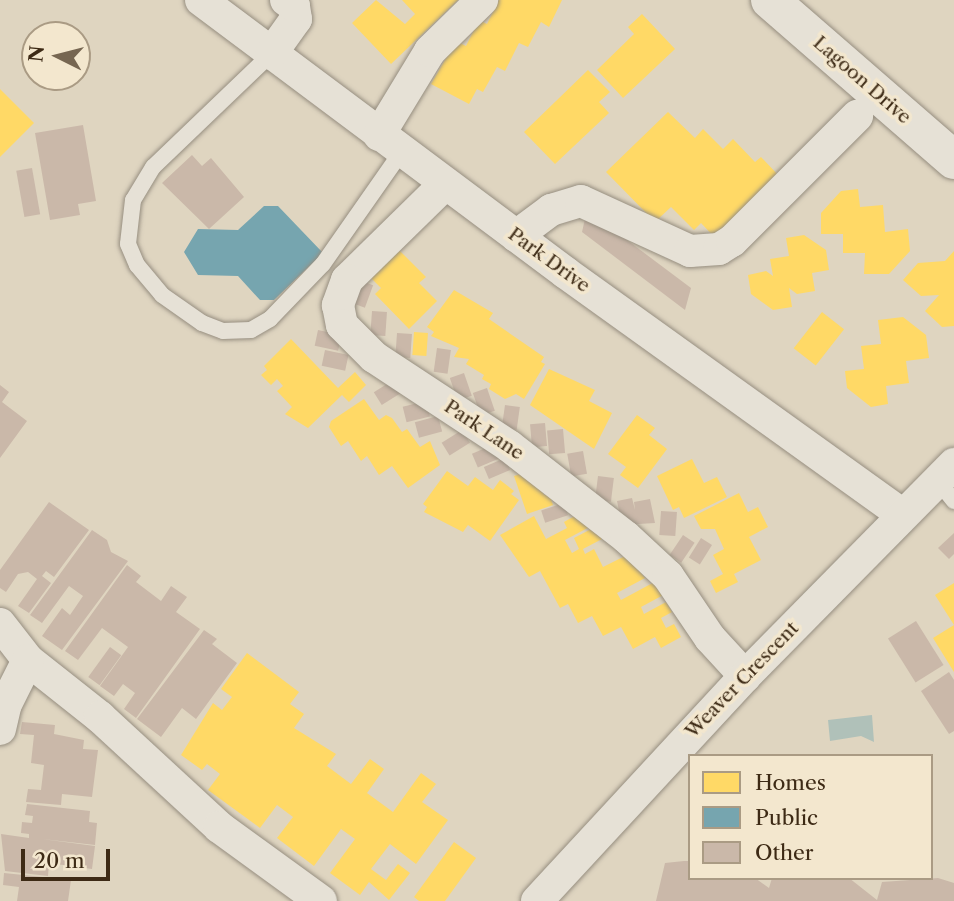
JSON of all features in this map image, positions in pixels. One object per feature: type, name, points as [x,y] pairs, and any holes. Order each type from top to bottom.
[{"type":"street","name":"Park Drive","points":[[201,0],[516,236],[901,513]]},
{"type":"street","points":[[271,54],[296,19],[295,6],[286,0]]},
{"type":"street","points":[[391,143],[430,51],[482,0]]},
{"type":"street","name":"Lagoon Drive","points":[[770,0],[954,160]]},
{"type":"street","points":[[516,236],[551,210],[581,201],[690,251],[719,248],[732,241],[857,116]]},
{"type":"street","name":"Park Lane","points":[[446,184],[347,280],[338,305],[342,325],[374,357],[509,446],[626,537],[668,576],[710,638],[745,676]]},
{"type":"street","name":"Weaver Crescent","points":[[537,901],[745,676],[901,513],[948,482]]},
{"type":"street","points":[[0,624],[28,660],[100,717],[219,827],[321,901]]},
{"type":"street","points":[[0,729],[6,704],[28,660]]},
{"type":"lane","points":[[271,54],[153,167],[133,200],[127,223],[128,244],[137,265],[162,295],[212,327],[239,333],[251,330],[270,318],[323,264],[391,143]]},
{"type":"shaded area","points":[[872,715],[874,742],[861,736],[830,741],[828,720]]},
{"type":"building: Homes","points":[[376,0],[405,24],[415,14],[402,0],[458,0],[391,64],[352,23]]},
{"type":"building: Homes","points":[[499,0],[562,0],[549,27],[541,22],[528,47],[519,43],[505,71],[497,67],[483,92],[477,89],[469,104],[431,84],[456,41],[466,46],[479,20],[487,24]]},
{"type":"building: Homes","points":[[642,14],[675,49],[623,98],[597,70],[634,34],[628,27]]},
{"type":"building: Homes","points":[[588,70],[610,92],[599,102],[609,113],[555,164],[524,132]]},
{"type":"building: Homes","points":[[0,89],[34,123],[0,157]]},
{"type":"building: Homes","points":[[668,112],[695,138],[703,129],[723,149],[733,139],[755,162],[761,157],[781,178],[718,241],[701,223],[694,230],[671,207],[655,222],[606,172]]},
{"type":"building: Homes","points":[[858,189],[860,207],[883,205],[885,232],[908,229],[910,251],[889,274],[864,274],[865,253],[843,253],[843,234],[821,234],[821,213],[841,191]]},
{"type":"building: Homes","points":[[804,235],[826,250],[829,270],[812,273],[815,291],[797,294],[789,288],[792,307],[773,310],[751,294],[748,275],[766,271],[773,276],[770,259],[789,256],[786,238]]},
{"type":"building: Homes","points":[[390,241],[426,277],[419,283],[437,301],[409,329],[375,294],[381,288],[362,269]]},
{"type":"building: Homes","points":[[954,251],[954,326],[942,327],[925,311],[939,295],[921,296],[903,280],[918,263],[945,261]]},
{"type":"building: Homes","points":[[454,290],[493,313],[489,319],[544,357],[541,362],[545,364],[524,399],[516,394],[505,399],[489,389],[491,384],[482,379],[484,375],[466,364],[469,359],[454,357],[459,348],[431,336],[434,332],[427,327]]},
{"type":"building: Homes","points":[[822,312],[844,329],[816,365],[794,348]]},
{"type":"building: Homes","points":[[903,317],[926,335],[929,358],[906,361],[909,383],[886,386],[888,404],[871,407],[847,388],[845,371],[864,369],[861,346],[881,344],[878,320]]},
{"type":"building: Homes","points":[[414,332],[428,333],[426,356],[412,355]]},
{"type":"building: Homes","points":[[291,339],[338,388],[355,372],[366,385],[349,402],[342,395],[308,428],[285,414],[292,407],[277,391],[283,386],[277,379],[271,385],[261,375],[267,370],[264,366]]},
{"type":"building: Homes","points":[[549,369],[595,390],[589,401],[612,413],[594,449],[530,405]]},
{"type":"building: Homes","points":[[364,399],[379,420],[386,415],[392,418],[402,432],[407,429],[420,447],[430,441],[440,465],[408,488],[392,466],[379,475],[367,456],[361,461],[348,441],[341,446],[329,427],[331,421]]},
{"type":"building: Homes","points":[[637,415],[655,428],[649,435],[667,449],[638,488],[620,475],[626,467],[608,454]]},
{"type":"building: Homes","points":[[692,459],[704,483],[717,477],[727,497],[684,518],[679,507],[673,510],[657,476]]},
{"type":"building: Homes","points":[[535,469],[544,495],[549,493],[553,505],[527,514],[514,476]]},
{"type":"building: Homes","points":[[447,471],[468,486],[475,477],[493,490],[500,480],[514,491],[511,494],[519,500],[490,541],[468,525],[463,532],[424,512],[427,507],[423,504]]},
{"type":"building: Homes","points":[[739,493],[748,512],[758,507],[768,527],[749,537],[761,560],[734,574],[738,582],[716,593],[710,581],[723,574],[713,555],[724,549],[715,529],[701,529],[694,516]]},
{"type":"building: Homes","points":[[587,509],[595,524],[565,540],[572,553],[579,549],[574,538],[595,527],[602,539],[583,549],[585,554],[594,549],[603,567],[627,555],[645,578],[617,593],[621,600],[660,579],[667,593],[641,607],[644,614],[666,602],[672,612],[661,618],[666,628],[674,624],[681,637],[661,648],[655,637],[633,649],[621,627],[603,636],[592,616],[578,623],[568,604],[560,608],[540,571],[529,577],[500,535],[534,516],[546,539],[567,528],[564,522]]},
{"type":"building: Homes","points":[[954,583],[954,625],[935,595]]},
{"type":"building: Homes","points":[[954,625],[954,672],[933,638]]},
{"type":"building: Homes","points":[[247,653],[299,692],[290,704],[304,714],[294,728],[336,754],[327,766],[351,784],[370,759],[384,769],[367,793],[393,812],[421,773],[436,784],[422,802],[448,820],[416,864],[390,844],[371,869],[386,880],[398,864],[410,873],[389,900],[369,882],[360,895],[330,873],[355,839],[341,829],[314,866],[277,838],[293,817],[277,805],[260,828],[208,790],[220,774],[207,764],[202,770],[181,755],[213,703],[222,710],[232,697],[221,689]]},
{"type":"building: Homes","points":[[454,842],[476,858],[445,901],[419,901],[414,897]]},
{"type":"building: Public","points":[[264,206],[278,206],[323,253],[274,300],[260,300],[238,276],[198,275],[184,252],[198,229],[238,230]]},
{"type":"building: Other","points":[[83,125],[96,201],[78,204],[80,215],[50,220],[35,133]]},
{"type":"building: Other","points":[[192,155],[202,166],[211,158],[244,197],[209,229],[162,183]]},
{"type":"building: Other","points":[[32,168],[40,214],[24,217],[16,171]]},
{"type":"building: Other","points":[[587,210],[691,288],[685,310],[582,232]]},
{"type":"building: Other","points":[[359,280],[373,285],[365,308],[351,303]]},
{"type":"building: Other","points":[[372,311],[387,312],[385,336],[370,335]]},
{"type":"building: Other","points":[[318,330],[341,335],[338,351],[315,346]]},
{"type":"building: Other","points":[[397,333],[412,334],[410,358],[395,357]]},
{"type":"building: Other","points":[[437,348],[451,350],[448,374],[434,372]]},
{"type":"building: Other","points":[[325,350],[348,355],[345,371],[322,366]]},
{"type":"building: Other","points":[[464,373],[472,396],[458,401],[450,378]]},
{"type":"building: Other","points":[[395,379],[403,392],[382,405],[374,392]]},
{"type":"building: Other","points":[[0,385],[9,392],[2,402],[27,421],[0,458]]},
{"type":"building: Other","points":[[487,388],[495,411],[481,416],[473,393]]},
{"type":"building: Other","points":[[426,401],[430,417],[407,422],[403,407]]},
{"type":"building: Other","points":[[505,405],[520,407],[517,430],[502,428]]},
{"type":"building: Other","points":[[438,416],[442,431],[419,438],[415,422]]},
{"type":"building: Other","points":[[545,423],[547,446],[532,447],[530,424]]},
{"type":"building: Other","points":[[563,429],[565,453],[549,454],[547,430]]},
{"type":"building: Other","points":[[462,430],[470,443],[450,455],[442,443]]},
{"type":"building: Other","points":[[495,444],[501,458],[478,468],[472,454]]},
{"type":"building: Other","points":[[583,451],[587,474],[571,476],[567,454]]},
{"type":"building: Other","points":[[505,458],[510,470],[489,479],[484,467]]},
{"type":"building: Other","points":[[598,476],[614,478],[611,502],[595,500]]},
{"type":"building: Other","points":[[632,498],[635,510],[634,502],[650,499],[655,523],[622,525],[617,501]]},
{"type":"building: Other","points":[[49,502],[89,530],[54,577],[46,571],[42,576],[51,583],[29,613],[18,606],[37,579],[28,572],[18,574],[6,592],[0,588],[0,570]]},
{"type":"building: Other","points":[[564,503],[568,515],[545,523],[541,510]]},
{"type":"building: Other","points":[[661,511],[677,512],[675,536],[659,535]]},
{"type":"building: Other","points":[[92,530],[107,540],[111,552],[128,561],[62,650],[42,636],[62,608],[70,615],[83,596],[69,586],[42,623],[30,615]]},
{"type":"building: Other","points":[[954,533],[954,554],[949,559],[938,548]]},
{"type":"building: Other","points":[[683,535],[695,543],[681,563],[670,555]]},
{"type":"building: Other","points":[[701,538],[712,545],[700,564],[689,558]]},
{"type":"building: Other","points":[[127,565],[141,576],[136,582],[161,601],[171,586],[187,597],[176,612],[200,629],[136,718],[124,709],[135,693],[123,684],[114,696],[100,686],[128,647],[102,628],[78,660],[65,651]]},
{"type":"building: Other","points":[[916,621],[944,665],[916,683],[888,638]]},
{"type":"building: Other","points":[[204,630],[217,639],[212,644],[237,663],[196,719],[182,708],[161,737],[137,719]]},
{"type":"building: Other","points":[[110,647],[121,655],[100,685],[88,677]]},
{"type":"building: Other","points":[[949,672],[954,680],[954,731],[949,734],[921,691]]},
{"type":"building: Other","points":[[22,722],[55,725],[54,734],[84,740],[83,749],[98,750],[92,797],[62,794],[61,805],[26,802],[28,789],[41,790],[44,765],[31,763],[34,735],[20,734]]},
{"type":"building: Other","points":[[27,804],[90,811],[89,822],[97,823],[95,845],[42,839],[95,846],[92,869],[49,863],[48,876],[5,871],[1,834],[29,838],[29,834],[21,833],[22,822],[32,823],[33,816],[25,815]]},
{"type":"building: Other","points":[[688,861],[688,880],[758,880],[769,888],[771,880],[852,880],[877,900],[882,882],[938,878],[954,883],[954,901],[656,901],[665,863]]},
{"type":"building: Other","points":[[4,873],[71,880],[68,901],[17,901],[19,887],[3,885]]}]
